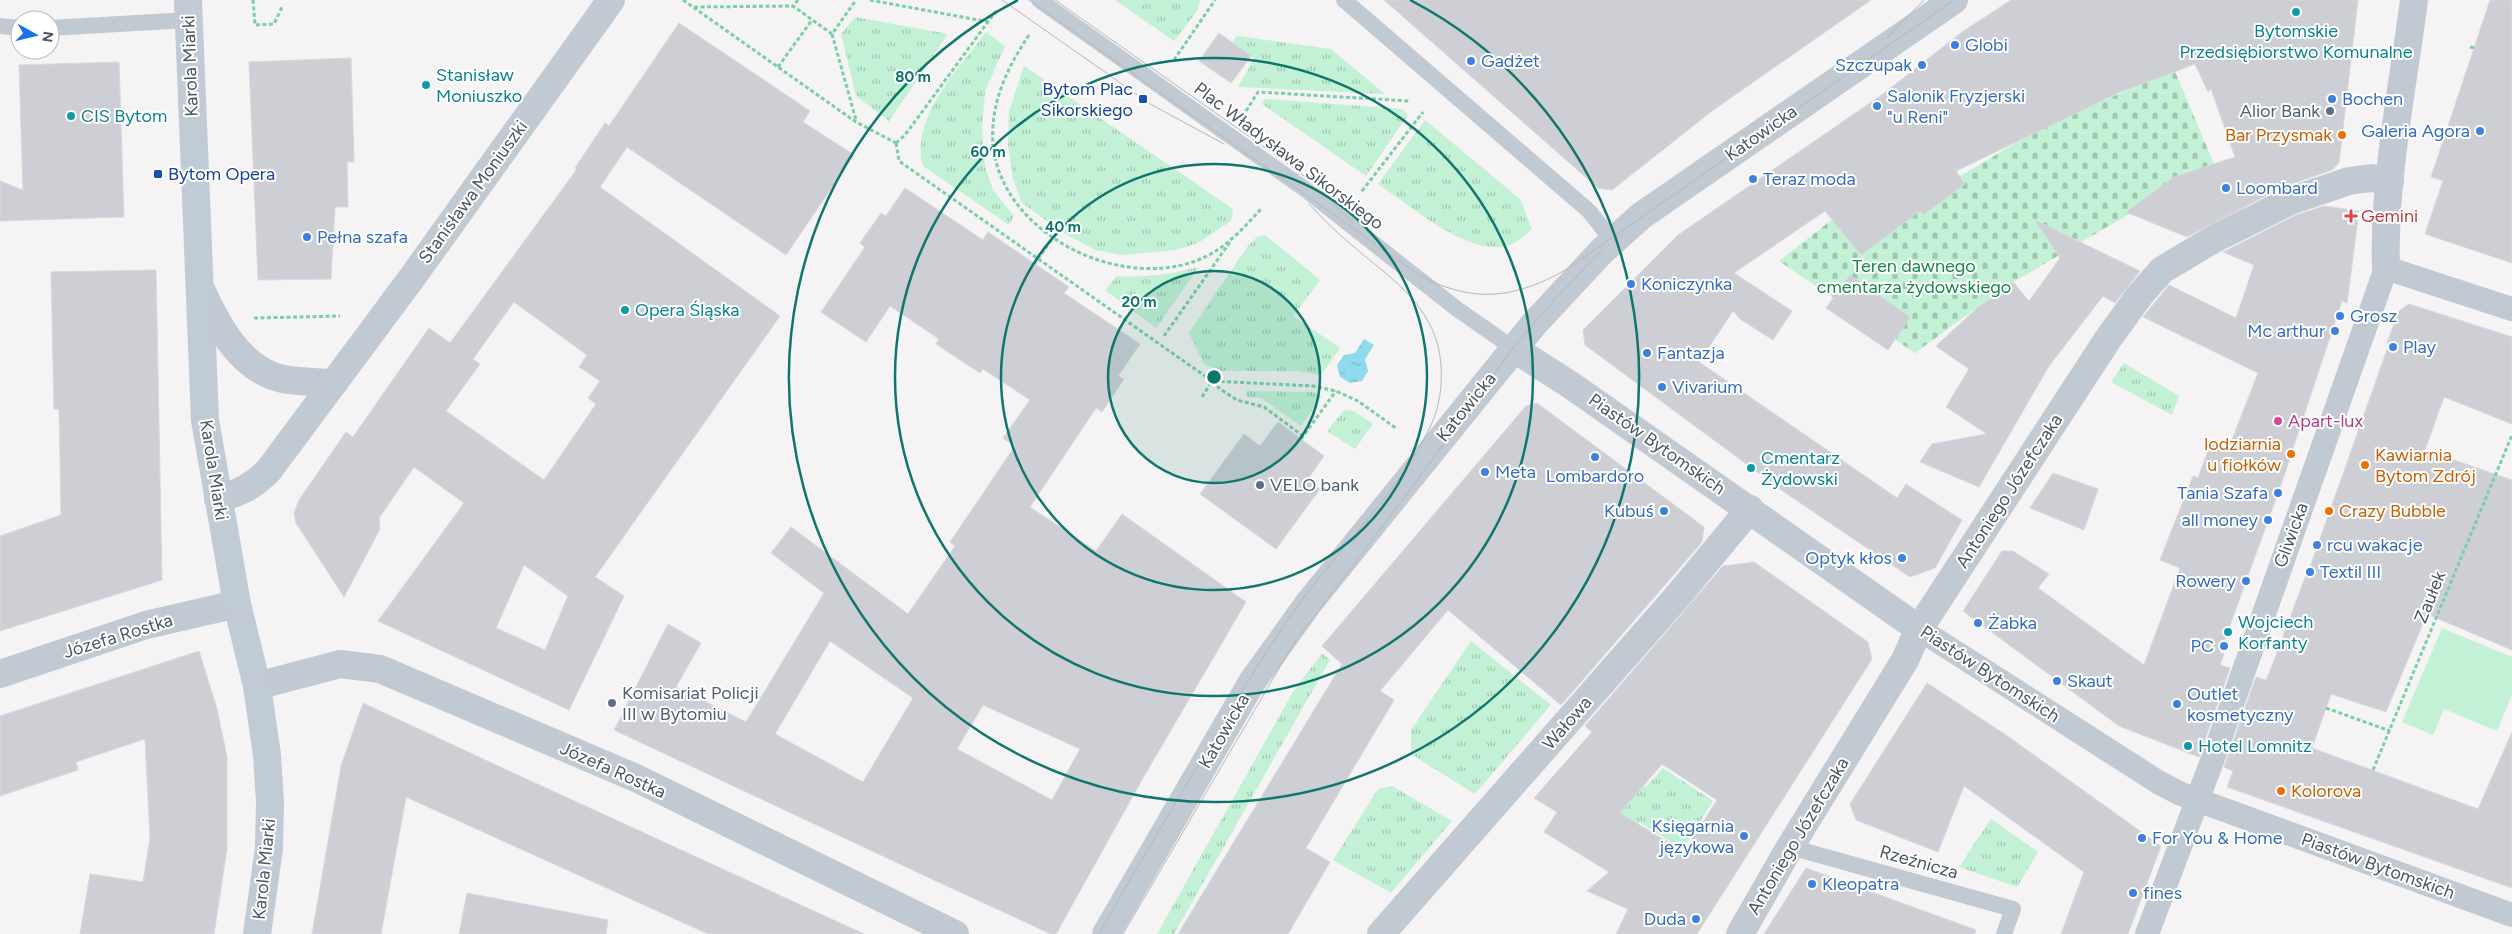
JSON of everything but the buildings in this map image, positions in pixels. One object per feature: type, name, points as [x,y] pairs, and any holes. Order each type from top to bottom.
[{"type":"main road","name":"Karola Miarki","points":[[188,10],[205,420],[237,604],[257,686],[267,755],[270,802],[269,848],[257,934]]},
{"type":"street","name":"Stanisława Moniuszki","points":[[218,499],[240,493],[258,481],[334,383],[610,0]]},
{"type":"street","name":"Katowicka","points":[[1106,934],[1252,682],[1308,604],[1513,348],[1556,298],[1612,240],[1641,216],[1954,0]]},
{"type":"street","points":[[2414,0],[2390,181],[2385,240],[2386,268],[2512,309]]},
{"type":"street","name":"Antoniego Józefczaka","points":[[1740,934],[1790,847],[1905,660],[1919,629],[2108,339],[2162,270],[2214,239],[2290,201],[2349,181],[2370,178],[2390,181]]},
{"type":"street","name":"Gliwicka","points":[[2147,934],[2386,268]]},
{"type":"street","points":[[200,285],[215,321],[241,354],[266,374],[283,379],[334,383]]},
{"type":"street","name":"Piastów Bytomskich","points":[[1513,348],[1572,386],[1750,509],[1919,629],[2158,782],[2196,801],[2512,915]]},
{"type":"street","name":"Wałowa","points":[[1381,934],[1676,598],[1750,509]]},
{"type":"street","name":"Józefa Rostka","points":[[0,674],[146,625],[237,604]]},
{"type":"street","name":"Józefa Rostka","points":[[257,686],[340,664],[380,669],[636,778],[955,934]]},
{"type":"lane","name":"Plac Władysława Sikorskiego","points":[[1039,0],[1306,190],[1456,309],[1513,348]]},
{"type":"lane","points":[[1344,0],[1588,211],[1612,240]]},
{"type":"lane","points":[[60,27],[188,10]]},
{"type":"lane","name":"Rzeźnicza","points":[[1790,847],[2013,909],[2004,934]]},
{"type":"path","points":[[253,0],[255,25],[274,24],[282,7]]},
{"type":"path","points":[[683,0],[856,122],[896,143]]},
{"type":"path","points":[[793,6],[798,0]]},
{"type":"path","points":[[832,34],[856,0]]},
{"type":"path","points":[[870,0],[989,22]]},
{"type":"path","points":[[1174,60],[1215,0]]},
{"type":"path","points":[[693,7],[793,6],[832,34],[856,122]]},
{"type":"path","points":[[896,143],[905,135],[996,11]]},
{"type":"path","points":[[778,67],[812,20]]},
{"type":"path","points":[[1029,35],[1013,59],[1001,86],[993,125],[993,144],[996,162],[1009,192],[1022,210],[1053,238],[1097,260],[1141,268],[1184,264],[1207,256],[1232,240]]},
{"type":"path","points":[[2470,47],[2475,48]]},
{"type":"path","points":[[1246,111],[1258,92],[1410,101]]},
{"type":"path","points":[[1362,191],[1423,112]]},
{"type":"path","points":[[896,143],[899,161],[1212,381],[1220,389],[1237,400],[1264,407],[1302,437],[1336,391]]},
{"type":"path","points":[[1164,336],[1232,240],[1261,209]]},
{"type":"path","points":[[1034,264],[1053,238]]},
{"type":"path","points":[[253,318],[340,316]]},
{"type":"path","points":[[1212,381],[1313,386],[1336,391],[1358,401],[1397,429]]},
{"type":"path","points":[[1202,397],[1212,381]]},
{"type":"path","name":"Zaułek","points":[[2373,770],[2512,435]]},
{"type":"path","points":[[2326,708],[2390,731]]},
{"type":"green space","points":[[1115,0],[1200,0],[1198,10],[1174,41]]},
{"type":"green space","points":[[855,17],[948,34],[889,121],[856,96],[841,34]]},
{"type":"green space","points":[[986,32],[1005,46],[985,91],[982,127],[985,166],[993,190],[1014,216],[1009,225],[923,166],[921,148],[930,112],[951,78]]},
{"type":"green space","points":[[1237,36],[1331,49],[1385,94],[1238,87],[1254,59],[1232,43]]},
{"type":"green space","points":[[1024,66],[1233,209],[1231,221],[1198,243],[1175,250],[1123,255],[1095,250],[1062,232],[1022,203],[1013,179],[1008,144],[1009,112]]},
{"type":"green space","name":"Teren dawnego cmentarza żydowskiego","points":[[2174,69],[2214,164],[2005,287],[1915,353],[1779,261],[1889,175],[1923,215],[1960,176],[2036,131]]},
{"type":"green space","points":[[1265,99],[1402,109],[1408,115],[1366,176],[1262,104]]},
{"type":"green space","points":[[1425,120],[1520,199],[1532,229],[1522,238],[1515,243],[1503,247],[1487,247],[1471,242],[1437,225],[1378,184]]},
{"type":"green space","points":[[1265,235],[1320,280],[1293,316],[1340,348],[1321,375],[1297,371],[1218,371],[1204,364],[1189,333],[1247,247],[1257,237]]},
{"type":"green space","points":[[1199,267],[1156,328],[1105,290],[1117,276],[1158,275]]},
{"type":"green space","points":[[2124,363],[2179,396],[2172,415],[2111,382]]},
{"type":"green space","points":[[1247,391],[1312,392],[1322,396],[1301,426],[1261,398],[1246,397]]},
{"type":"green space","points":[[1344,410],[1354,411],[1373,424],[1355,449],[1327,431]]},
{"type":"green space","points":[[2442,628],[2512,657],[2512,695],[2497,731],[2444,709],[2433,735],[2402,722]]},
{"type":"green space","points":[[1471,641],[1551,705],[1475,794],[1411,754],[1411,730]]},
{"type":"green space","points":[[1322,653],[1330,660],[1174,934],[1157,934],[1293,692]]},
{"type":"green space","points":[[1663,768],[1713,801],[1683,849],[1639,822],[1621,847],[1591,829],[1634,779],[1646,787]]},
{"type":"green space","points":[[1392,786],[1452,821],[1391,893],[1333,860],[1378,789]]},
{"type":"green space","points":[[1991,819],[2038,852],[2017,887],[1959,867]]},
{"type":"water","points":[[1364,339],[1374,345],[1365,359],[1368,371],[1362,381],[1350,383],[1340,377],[1337,365],[1344,355],[1355,353]]},
{"type":"tram line","points":[[1002,0],[1152,105],[1224,144]]},
{"type":"tram line","points":[[1029,0],[1419,275],[1458,291],[1476,294],[1512,292],[1530,287],[1567,269],[1954,0]]},
{"type":"tram line","points":[[1055,0],[1284,161],[1316,185],[1353,223]]},
{"type":"tram line","points":[[1887,38],[1924,0]]},
{"type":"tram line","points":[[1099,934],[1231,709],[1272,643],[1318,579],[1371,515],[1404,471],[1419,449],[1438,406],[1441,386],[1440,356],[1438,346],[1425,315],[1404,290],[1342,237],[1309,204]]},
{"type":"tram line","points":[[1123,934],[1294,643],[1413,486],[1513,348],[1556,298],[1602,250]]},
{"type":"place","name":"Bytomskie Przedsiębiorstwo Komunalne","points":[[2296,12]]},
{"type":"place","name":"Globi","points":[[1955,45]]},
{"type":"place","name":"Gadżet","points":[[1471,61]]},
{"type":"place","name":"Szczupak","points":[[1922,65]]},
{"type":"place","name":"Stanisław Moniuszko","points":[[426,85]]},
{"type":"place","name":"Bytom Plac Sikorskiego","points":[[1143,99]]},
{"type":"place","name":"Bochen","points":[[2332,99]]},
{"type":"place","name":"Salonik Fryzjerski \"u Reni\"","points":[[1877,106]]},
{"type":"place","name":"Alior Bank","points":[[2330,111]]},
{"type":"place","name":"CIS Bytom","points":[[71,116]]},
{"type":"place","name":"Galeria Agora","points":[[2480,131]]},
{"type":"place","name":"Bar Przysmak","points":[[2342,135]]},
{"type":"place","name":"Bytom Opera","points":[[158,174]]},
{"type":"place","name":"Teraz moda","points":[[1753,179]]},
{"type":"place","name":"Loombard","points":[[2226,188]]},
{"type":"place","name":"Gemini","points":[[2351,216]]},
{"type":"place","name":"Pełna szafa","points":[[307,237]]},
{"type":"place","name":"Koniczynka","points":[[1631,284]]},
{"type":"place","name":"Opera Śląska","points":[[625,310]]},
{"type":"place","name":"Grosz","points":[[2340,316]]},
{"type":"place","name":"Mc arthur","points":[[2335,331]]},
{"type":"place","name":"Play","points":[[2393,347]]},
{"type":"place","name":"Fantazja","points":[[1647,353]]},
{"type":"place","name":"Vivarium","points":[[1662,387]]},
{"type":"place","name":"Apart-lux","points":[[2278,421]]},
{"type":"place","name":"lodziarnia u fiołków","points":[[2291,454]]},
{"type":"place","name":"Lombardoro","points":[[1595,457]]},
{"type":"place","name":"Kawiarnia Bytom Zdrój","points":[[2365,465]]},
{"type":"place","name":"Cmentarz Żydowski","points":[[1751,468]]},
{"type":"place","name":"Meta","points":[[1485,472]]},
{"type":"place","name":"VELO bank","points":[[1260,485]]},
{"type":"place","name":"Tania Szafa","points":[[2278,493]]},
{"type":"place","name":"Kubuś","points":[[1664,511]]},
{"type":"place","name":"Crazy Bubble","points":[[2329,511]]},
{"type":"place","name":"all money","points":[[2268,520]]},
{"type":"place","name":"rcu wakacje","points":[[2317,545]]},
{"type":"place","name":"Optyk kłos","points":[[1902,558]]},
{"type":"place","name":"Textil III","points":[[2310,572]]},
{"type":"place","name":"Rowery","points":[[2246,581]]},
{"type":"place","name":"Żabka","points":[[1978,623]]},
{"type":"place","name":"Wojciech Korfanty","points":[[2228,632]]},
{"type":"place","name":"PC","points":[[2224,646]]},
{"type":"place","name":"Skaut","points":[[2057,681]]},
{"type":"place","name":"Komisariat Policji III w Bytomiu","points":[[612,703]]},
{"type":"place","name":"Outlet kosmetyczny","points":[[2177,704]]},
{"type":"place","name":"Hotel Lomnitz","points":[[2188,746]]},
{"type":"place","name":"Kolorova","points":[[2281,791]]},
{"type":"place","name":"Księgarnia językowa","points":[[1744,836]]},
{"type":"place","name":"For You & Home","points":[[2142,838]]},
{"type":"place","name":"Kleopatra","points":[[1812,884]]},
{"type":"place","name":"fines","points":[[2133,893]]},
{"type":"place","name":"Duda","points":[[1696,919]]}]
